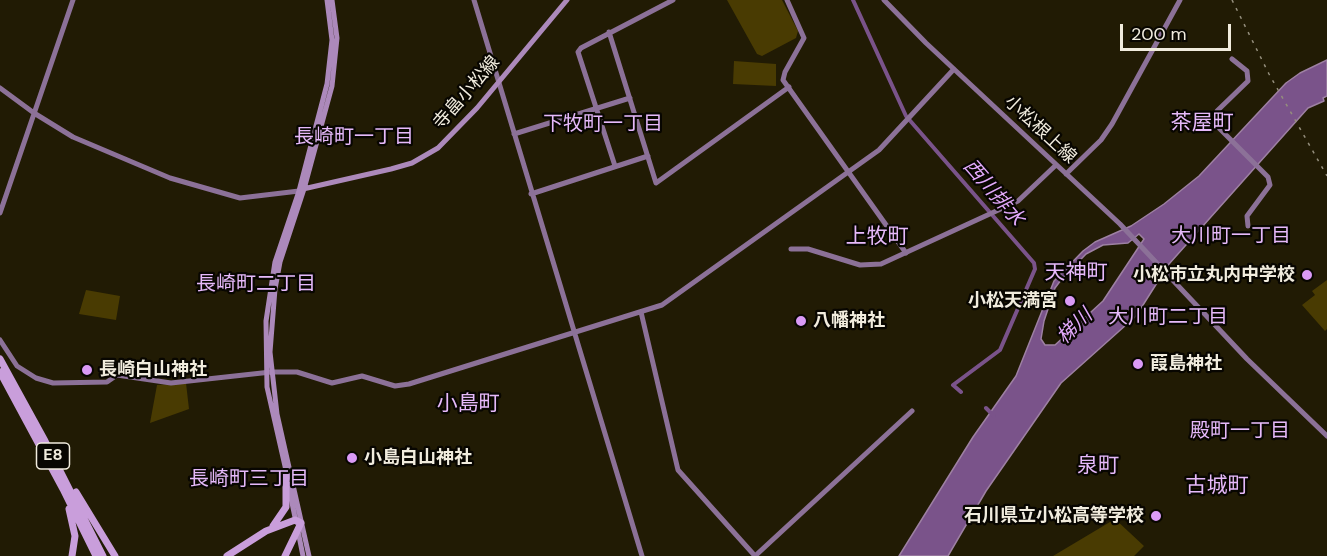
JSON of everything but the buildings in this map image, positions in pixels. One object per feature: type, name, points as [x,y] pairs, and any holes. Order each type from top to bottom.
[{"type":"highway","name":"E8","points":[[0,359],[45,441],[103,556]]},
{"type":"highway","name":"E8","points":[[0,372],[96,556]]},
{"type":"highway","points":[[17,401],[70,512],[75,536],[72,556]]},
{"type":"highway","points":[[45,441],[115,556]]},
{"type":"highway","points":[[227,556],[279,520],[286,507],[286,472]]},
{"type":"highway","points":[[266,531],[298,524]]},
{"type":"highway","points":[[285,556],[298,524]]},
{"type":"main road","points":[[301,190],[329,75],[332,40],[327,0]]},
{"type":"main road","points":[[309,556],[298,524],[286,472],[268,372],[270,290],[275,262],[301,190],[336,60],[337,38],[332,0]]},
{"type":"main road","name":"寺畠小松線","points":[[301,190],[391,170],[425,156],[454,134],[567,0]]},
{"type":"main road","points":[[268,372],[303,556]]},
{"type":"street","points":[[0,213],[73,0]]},
{"type":"street","points":[[474,0],[497,83],[642,556]]},
{"type":"street","points":[[615,166],[578,52],[609,32],[673,0]]},
{"type":"street","points":[[787,0],[804,38],[784,72],[783,80],[906,253]]},
{"type":"street","name":"小松根上線","points":[[884,0],[954,69],[1120,224],[1248,359],[1327,436]]},
{"type":"street","points":[[1066,174],[1101,140],[1112,124],[1180,0]]},
{"type":"street","points":[[609,32],[656,183],[789,87]]},
{"type":"street","points":[[1232,59],[1247,71],[1248,81],[1217,111],[1213,122],[1270,180],[1268,190],[1247,216],[1248,226]]},
{"type":"street","points":[[0,340],[17,366],[36,378],[53,383],[107,382],[117,375],[171,383],[268,372],[297,372],[332,383],[362,376],[395,386],[409,384],[662,304],[685,290],[879,150],[954,69]]},
{"type":"street","points":[[0,88],[34,113],[92,146],[170,178],[240,198],[301,190]]},
{"type":"street","points":[[514,134],[630,98]]},
{"type":"street","points":[[531,194],[648,156]]},
{"type":"street","points":[[791,249],[808,249],[860,265],[881,264],[996,212],[1028,194],[1056,165]]},
{"type":"street","points":[[641,312],[678,470],[755,556],[912,411]]},
{"type":"shaded area","points":[[727,0],[782,0],[798,31],[796,38],[762,56],[757,54]]},
{"type":"shaded area","points":[[734,61],[776,64],[776,86],[733,84]]},
{"type":"shaded area","points":[[1327,280],[1327,329],[1325,331],[1302,305],[1315,295],[1312,291]]},
{"type":"shaded area","points":[[86,290],[120,296],[116,320],[79,314]]},
{"type":"shaded area","points":[[186,383],[189,409],[150,423],[157,385]]},
{"type":"shaded area","points":[[1115,519],[1144,546],[1134,556],[1053,556]]},
{"type":"water","name":"梯川","points":[[1327,60],[1327,96],[1323,98],[1324,101],[1308,108],[1169,264],[1136,316],[1061,383],[986,491],[948,556],[899,556],[973,437],[1016,376],[1054,281],[1095,242],[1131,226],[1164,204],[1199,176],[1286,83],[1300,73]],"holes":[[[1139,234],[1144,239],[1103,301],[1055,345],[1045,345],[1041,339],[1044,321],[1055,288],[1061,280],[1086,254],[1103,245],[1128,243]]]},
{"type":"waterway","name":"西川排水","points":[[853,0],[906,116],[1034,263],[1035,269],[1000,350],[953,385],[961,392]]},
{"type":"waterway","name":"西川排水","points":[[986,408],[994,416]]},
{"type":"railway","points":[[1232,0],[1269,74],[1327,176]]},
{"type":"place","name":"小松市立丸内中学校","points":[[1307,275]]},
{"type":"place","name":"小松天満宮","points":[[1070,301]]},
{"type":"place","name":"八幡神社","points":[[801,321]]},
{"type":"place","name":"葭島神社","points":[[1138,364]]},
{"type":"place","name":"長崎白山神社","points":[[87,370]]},
{"type":"place","name":"小島白山神社","points":[[352,458]]},
{"type":"place","name":"石川県立小松高等学校","points":[[1156,516]]},
{"type":"district","name":"茶屋町","points":[[1202,123]]},
{"type":"district","name":"下牧町一丁目","points":[[603,125]]},
{"type":"district","name":"長崎町一丁目","points":[[354,138]]},
{"type":"district","name":"上牧町","points":[[877,237]]},
{"type":"district","name":"大川町一丁目","points":[[1231,237]]},
{"type":"district","name":"天神町","points":[[1076,273]]},
{"type":"district","name":"長崎町二丁目","points":[[256,285]]},
{"type":"district","name":"大川町二丁目","points":[[1168,318]]},
{"type":"district","name":"小島町","points":[[468,404]]},
{"type":"district","name":"殿町一丁目","points":[[1240,432]]},
{"type":"district","name":"泉町","points":[[1098,466]]},
{"type":"district","name":"長崎町三丁目","points":[[249,480]]},
{"type":"district","name":"古城町","points":[[1217,486]]}]
